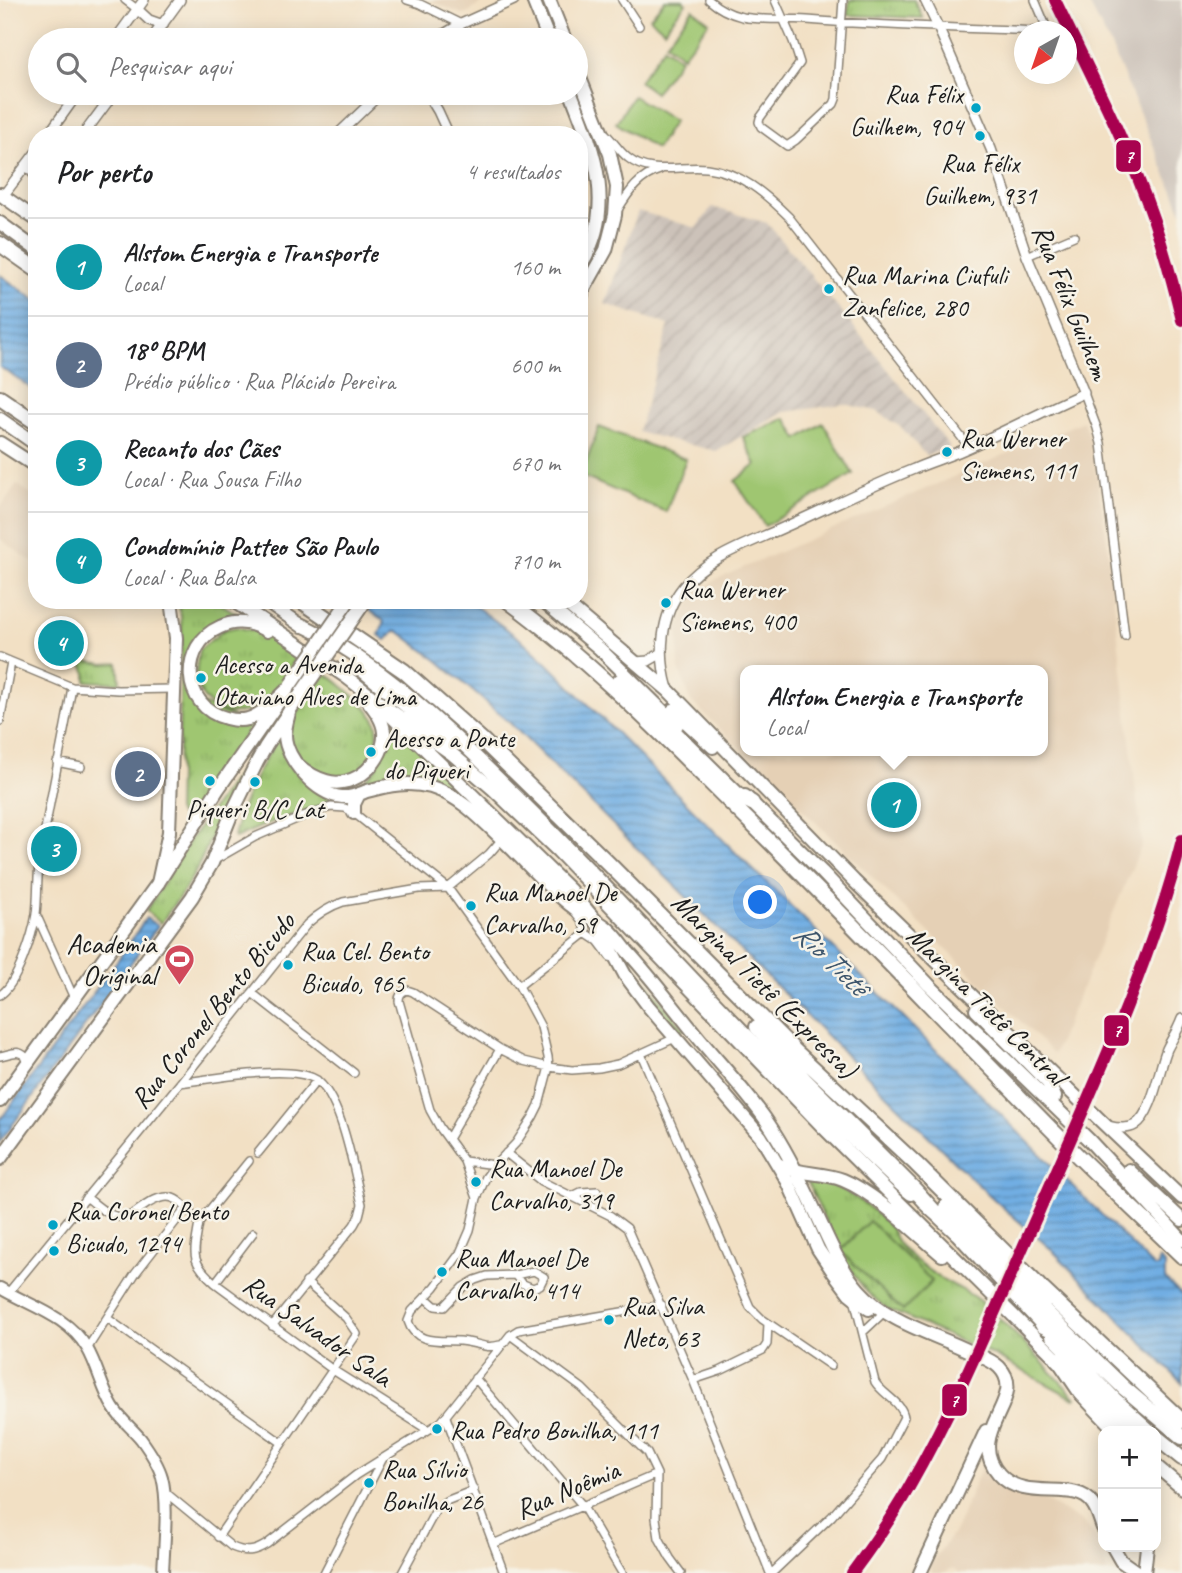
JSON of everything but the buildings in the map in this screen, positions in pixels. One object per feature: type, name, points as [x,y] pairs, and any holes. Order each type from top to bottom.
[{"type":"highway","points":[[0,244],[28,264]]},
{"type":"highway","points":[[0,398],[28,417]]},
{"type":"highway","name":"Marginal Tietê (Expressa)","points":[[313,609],[404,671],[552,807],[794,1050],[1182,1421]]},
{"type":"highway","points":[[519,609],[585,662],[673,745],[847,918],[1057,1135],[1182,1256]]},
{"type":"highway","points":[[550,633],[568,637],[583,649],[653,712],[739,796],[752,803]]},
{"type":"highway","points":[[704,960],[735,1004],[805,1080],[934,1211]]},
{"type":"highway","points":[[838,1092],[869,1130],[1047,1313],[1124,1388],[1182,1437]]},
{"type":"highway","points":[[1043,1325],[1144,1426]]},
{"type":"highway","points":[[1043,1325],[1056,1332],[1123,1396],[1182,1445]]},
{"type":"highway","points":[[1057,1359],[1130,1426]]},
{"type":"highway","points":[[1161,1441],[1182,1458]]},
{"type":"highway","points":[[1161,1451],[1182,1466]]},
{"type":"main road","points":[[533,0],[544,28]]},
{"type":"main road","points":[[549,0],[560,28]]},
{"type":"main road","points":[[588,100],[610,154],[617,187],[615,215],[606,250],[588,283]]},
{"type":"main road","points":[[576,105],[583,126]]},
{"type":"main road","points":[[588,142],[598,174],[601,197],[594,237],[588,249]]},
{"type":"main road","points":[[1,195],[28,214]]},
{"type":"main road","points":[[0,223],[28,243]]},
{"type":"main road","points":[[0,421],[28,439]]},
{"type":"main road","points":[[0,443],[28,461]]},
{"type":"main road","points":[[158,883],[169,832],[176,638],[173,609]]},
{"type":"main road","points":[[245,609],[345,676],[451,753],[493,789],[558,851],[824,1128],[1057,1359],[1080,1393],[1111,1426]]},
{"type":"main road","points":[[278,609],[344,656],[438,733],[483,774],[493,789]]},
{"type":"main road","points":[[284,635],[274,635],[258,626],[237,622],[216,628],[192,654],[190,671],[196,696],[202,704],[214,714],[241,720],[250,718],[271,705],[293,689],[343,609]]},
{"type":"main road","points":[[0,1101],[158,883],[218,789],[293,689],[359,609]]},
{"type":"main road","points":[[553,609],[600,649],[880,933],[890,938],[1055,1097],[1182,1240]]},
{"type":"main road","points":[[574,609],[669,691],[923,948],[1182,1198]]},
{"type":"main road","points":[[298,623],[317,631],[388,679],[447,728],[551,830],[807,1097],[895,1180],[934,1211],[1043,1325]]},
{"type":"main road","points":[[600,649],[618,660],[728,760],[758,781]]},
{"type":"main road","points":[[298,765],[326,781],[336,783],[365,772],[380,754],[384,731],[381,719],[345,676]]},
{"type":"main road","points":[[293,689],[285,734],[287,744],[305,775],[326,792],[344,797],[394,784],[432,788],[452,796],[570,890],[596,921],[625,975],[675,1038],[761,1137],[780,1165],[818,1249],[853,1297],[880,1316],[989,1367],[996,1374],[999,1380],[998,1400],[981,1447],[920,1573]]},
{"type":"main road","points":[[384,706],[571,906],[606,927],[746,1093],[776,1134],[797,1171],[847,1275],[872,1303],[917,1329],[962,1348],[1001,1369],[1007,1391],[990,1434],[981,1447]]},
{"type":"main road","points":[[0,1158],[177,920],[212,863],[231,815],[257,762],[290,709]]},
{"type":"main road","points":[[354,813],[354,804],[359,794]]},
{"type":"main road","name":"Margina Tietê Central","points":[[880,933],[960,1016],[1091,1138]]},
{"type":"main road","points":[[923,948],[932,964],[1048,1083],[1055,1097]]},
{"type":"main road","points":[[675,1038],[684,1034],[696,1036]]},
{"type":"main road","points":[[1091,1138],[1182,1220]]},
{"type":"main road","points":[[780,1165],[841,1179],[854,1185],[948,1261],[969,1272]]},
{"type":"main road","points":[[4,1290],[67,1324],[76,1334],[87,1349],[114,1410],[136,1434],[155,1462],[162,1476],[165,1492],[163,1573]]},
{"type":"main road","points":[[981,1447],[994,1468],[1010,1484],[1038,1491],[1066,1490],[1087,1497],[1094,1504],[1098,1515]]},
{"type":"main road","points":[[1161,1470],[1179,1486]]},
{"type":"main road","points":[[1161,1484],[1179,1486]]},
{"type":"main road","points":[[1116,1552],[1121,1561],[1138,1573]]},
{"type":"main road","points":[[1144,1573],[1146,1552]]},
{"type":"street","points":[[125,0],[149,20],[163,25]]},
{"type":"street","points":[[124,28],[144,0]]},
{"type":"street","points":[[407,0],[461,24]]},
{"type":"street","points":[[454,28],[514,0]]},
{"type":"street","points":[[622,0],[639,26]]},
{"type":"street","points":[[709,0],[722,9],[743,17],[765,20],[783,18],[1040,31],[1046,26],[1035,0]]},
{"type":"street","points":[[775,0],[800,63],[759,121],[761,127],[788,146],[834,104],[836,99],[843,0]]},
{"type":"street","name":"Rua Félix Guilhem","points":[[925,0],[991,149],[1027,256],[1097,428],[1125,636]]},
{"type":"street","points":[[161,28],[176,2]]},
{"type":"street","points":[[54,126],[69,105]]},
{"type":"street","points":[[90,126],[105,105]]},
{"type":"street","points":[[346,126],[368,105]]},
{"type":"street","points":[[432,105],[438,111]]},
{"type":"street","points":[[434,105],[445,126]]},
{"type":"street","points":[[597,124],[633,162],[646,167],[706,168],[723,172],[744,180],[773,201],[789,217],[970,447]]},
{"type":"street","points":[[1,195],[28,163]]},
{"type":"street","points":[[615,215],[636,184],[650,173],[664,169]]},
{"type":"street","points":[[1027,256],[1074,236]]},
{"type":"street","points":[[669,691],[662,653],[663,634],[673,602],[683,587],[710,563],[1084,393]]},
{"type":"street","points":[[636,662],[648,661],[662,653]]},
{"type":"street","points":[[0,657],[72,687],[173,689]]},
{"type":"street","points":[[0,721],[10,662]]},
{"type":"street","points":[[0,995],[12,984],[16,975],[36,914],[38,868],[72,687]]},
{"type":"street","points":[[57,762],[81,767]]},
{"type":"street","points":[[212,863],[255,837],[306,815],[331,807],[345,808],[448,888],[519,986],[545,1039],[549,1067],[539,1105],[524,1132],[481,1185],[470,1230],[460,1253],[447,1273],[409,1316],[412,1330],[428,1339],[464,1341],[489,1348],[500,1345]]},
{"type":"street","points":[[45,830],[64,833]]},
{"type":"street","points":[[448,888],[489,854],[510,842]]},
{"type":"street","name":"Rua Coronel Bento Bicudo","points":[[4,1290],[86,1197],[307,924],[331,906],[343,902],[419,889],[448,888]]},
{"type":"street","points":[[571,906],[582,921],[586,933],[598,941],[625,975]]},
{"type":"street","points":[[36,914],[74,999]]},
{"type":"street","points":[[519,986],[586,933]]},
{"type":"street","points":[[477,1198],[464,1161],[430,1110],[399,1001],[401,994],[407,990],[413,992],[500,1049],[524,1061],[549,1067],[572,1070],[618,1064],[675,1038]]},
{"type":"street","points":[[252,993],[354,1073]]},
{"type":"street","points":[[1106,1126],[1131,1127],[1141,1119],[1152,1099],[1161,1067],[1182,1019]]},
{"type":"street","points":[[448,1139],[500,1049]]},
{"type":"street","points":[[0,1056],[20,1052],[29,1061]]},
{"type":"street","points":[[641,1054],[747,1299],[756,1313],[768,1323],[831,1366]]},
{"type":"street","points":[[180,1083],[249,1074],[298,1074],[317,1080],[337,1108],[362,1204],[359,1216],[272,1326]]},
{"type":"street","points":[[258,1153],[317,1080]]},
{"type":"street","points":[[506,1153],[541,1181],[611,1216],[627,1228],[662,1305],[771,1573],[832,1516],[882,1459],[904,1417],[903,1410],[876,1382],[853,1297]]},
{"type":"street","points":[[86,1197],[110,1214],[125,1217],[151,1201],[169,1196],[187,1207],[200,1223],[249,1161]]},
{"type":"street","points":[[464,1161],[495,1165]]},
{"type":"street","points":[[571,1197],[581,1192],[597,1191]]},
{"type":"street","points":[[87,1349],[135,1274],[187,1207]]},
{"type":"street","name":"Rua Salvador Sala","points":[[200,1223],[194,1251],[201,1271],[332,1370],[428,1430]]},
{"type":"street","points":[[215,1283],[253,1233]]},
{"type":"street","points":[[425,1297],[435,1306],[444,1307],[463,1287],[487,1276],[534,1271],[544,1277],[541,1283],[533,1288],[521,1283],[514,1275]]},
{"type":"street","points":[[218,1537],[357,1334],[346,1318],[306,1282]]},
{"type":"street","points":[[165,1492],[232,1547],[243,1552],[255,1551],[356,1475],[446,1417],[500,1345],[518,1330],[662,1305]]},
{"type":"street","points":[[863,1332],[880,1316]]},
{"type":"street","points":[[107,1318],[282,1443]]},
{"type":"street","points":[[693,1380],[720,1371],[763,1350],[768,1323]]},
{"type":"street","points":[[510,1335],[582,1388],[647,1453],[657,1474],[656,1518],[659,1538],[681,1573]]},
{"type":"street","points":[[480,1346],[485,1354],[484,1366]]},
{"type":"street","points":[[475,1378],[582,1505],[622,1573]]},
{"type":"street","points":[[446,1417],[504,1573]]},
{"type":"street","points":[[324,1573],[382,1459]]},
{"type":"street","name":"Rua Noêmia","points":[[493,1544],[657,1474]]},
{"type":"street","points":[[402,1573],[437,1508],[446,1501],[474,1490]]},
{"type":"shaded area","points":[[429,0],[486,0],[464,15]]},
{"type":"shaded area","points":[[1087,0],[1182,0],[1182,212],[1111,46]]},
{"type":"shaded area","points":[[712,207],[767,223],[950,447],[926,456],[902,428],[877,411],[844,404],[784,412],[716,451],[638,432],[669,325],[605,304],[638,211],[697,228]]},
{"type":"shaded area","points":[[1083,421],[1092,445],[1107,542],[1142,844],[1054,1054],[748,756],[1048,756],[1048,665],[740,665],[740,749],[691,701],[679,669],[678,630],[693,596],[717,579]]},
{"type":"shaded area","points":[[17,484],[28,492],[28,559],[0,539],[0,508]]},
{"type":"shaded area","points":[[984,1462],[990,1473],[1009,1489],[1045,1500],[1084,1523],[1098,1539],[1098,1552],[1102,1552],[1107,1573],[960,1573],[953,1568],[943,1573],[932,1573],[930,1564],[955,1531]]},
{"type":"green space","points":[[665,0],[683,0],[686,3],[664,30],[650,18]]},
{"type":"green space","points":[[850,0],[914,0],[923,18],[847,15]]},
{"type":"green space","points":[[693,9],[709,22],[683,56],[666,43]]},
{"type":"green space","points":[[664,47],[680,59],[655,93],[639,81]]},
{"type":"green space","points":[[633,96],[674,121],[656,149],[616,123]]},
{"type":"green space","points":[[786,418],[798,439],[823,423],[853,474],[765,526],[735,481],[756,465],[743,437]]},
{"type":"green space","points":[[599,427],[686,459],[666,512],[588,479],[588,457]]},
{"type":"green space","points":[[179,609],[229,609],[240,616],[193,646],[194,701],[252,724],[195,814],[187,821],[183,821],[177,811]]},
{"type":"green space","points":[[236,627],[264,633],[297,657],[265,701],[246,712],[235,713],[225,712],[208,702],[201,694],[196,675],[199,650],[224,630]]},
{"type":"green space","points":[[80,660],[118,663],[120,683],[86,681],[86,673]]},
{"type":"green space","points":[[326,674],[366,706],[374,718],[378,732],[376,747],[369,761],[359,771],[339,777],[330,777],[313,770],[299,758],[291,743],[291,727],[298,711]]},
{"type":"green space","points":[[392,722],[465,795],[436,782],[406,777],[385,779],[349,790],[336,790],[359,782],[377,767],[388,727]]},
{"type":"green space","points":[[278,737],[288,763],[298,774],[333,800],[235,838],[243,804]]},
{"type":"green space","points":[[246,764],[198,867],[161,923],[146,911],[190,840]]},
{"type":"green space","points":[[612,939],[684,1029],[678,1030],[651,997]]},
{"type":"green space","points":[[811,1177],[844,1191],[874,1211],[891,1229],[906,1252],[929,1271],[981,1302],[1076,1398],[995,1356],[887,1309],[867,1292],[843,1261],[807,1180]]},
{"type":"green space","points":[[869,1221],[932,1281],[903,1311],[840,1251]]},
{"type":"water","points":[[0,275],[28,295],[28,386],[0,367]]},
{"type":"water","name":"Rio Tietê","points":[[367,609],[479,609],[524,642],[549,665],[1154,1267],[1158,1267],[1159,1259],[1165,1264],[1165,1279],[1182,1296],[1182,1383],[1051,1249],[973,1180],[511,724],[438,661],[398,631],[386,640],[379,635],[383,620]]},
{"type":"water","points":[[146,918],[158,926],[0,1142],[0,1120]]},
{"type":"transit line","name":"7","points":[[1055,0],[1108,109],[1144,193],[1182,320]]},
{"type":"transit line","name":"7","points":[[852,1573],[908,1489],[977,1352],[1118,1028],[1153,935],[1182,840]]},
{"type":"place","name":"Rua Félix Guilhem, 904","points":[[976,108]]},
{"type":"place","name":"Rua Félix Guilhem, 931","points":[[980,136]]},
{"type":"place","name":"Rua Marina Ciufuli Zanfelice, 280","points":[[829,289]]},
{"type":"place","name":"Rua Werner Siemens, 111","points":[[947,452]]},
{"type":"place","name":"Rua Werner Siemens, 400","points":[[666,603]]},
{"type":"place","name":"Condomínio Patteo São Paulo","points":[[61,643]]},
{"type":"place","name":"Acesso a Avenida Otaviano Alves de Lima","points":[[201,678]]},
{"type":"place","name":"Acesso a Ponte do Piqueri","points":[[371,752]]},
{"type":"place","name":"18º BPM","points":[[138,774]]},
{"type":"place","name":"Piqueri B/C Lat","points":[[255,782]]},
{"type":"place","name":"Alstom Energia e Transporte","points":[[894,805]]},
{"type":"place","name":"Recanto dos Cães","points":[[54,849]]},
{"type":"place","name":"Rua Manoel De Carvalho, 59","points":[[471,906]]},
{"type":"place","name":"Rua Cel. Bento Bicudo, 965","points":[[288,965]]},
{"type":"place","name":"Academia Original","points":[[179,986]]},
{"type":"place","name":"Rua Manoel De Carvalho, 319","points":[[476,1182]]},
{"type":"place","name":"Rua Coronel Bento Bicudo, 1294","points":[[53,1225]]},
{"type":"place","name":"Rua Manoel De Carvalho, 414","points":[[442,1272]]},
{"type":"place","name":"Rua Silva Neto, 63","points":[[609,1320]]},
{"type":"place","name":"Rua Pedro Bonilha, 111","points":[[437,1429]]},
{"type":"place","name":"Rua Sílvio Bonilha, 26","points":[[369,1483]]}]
